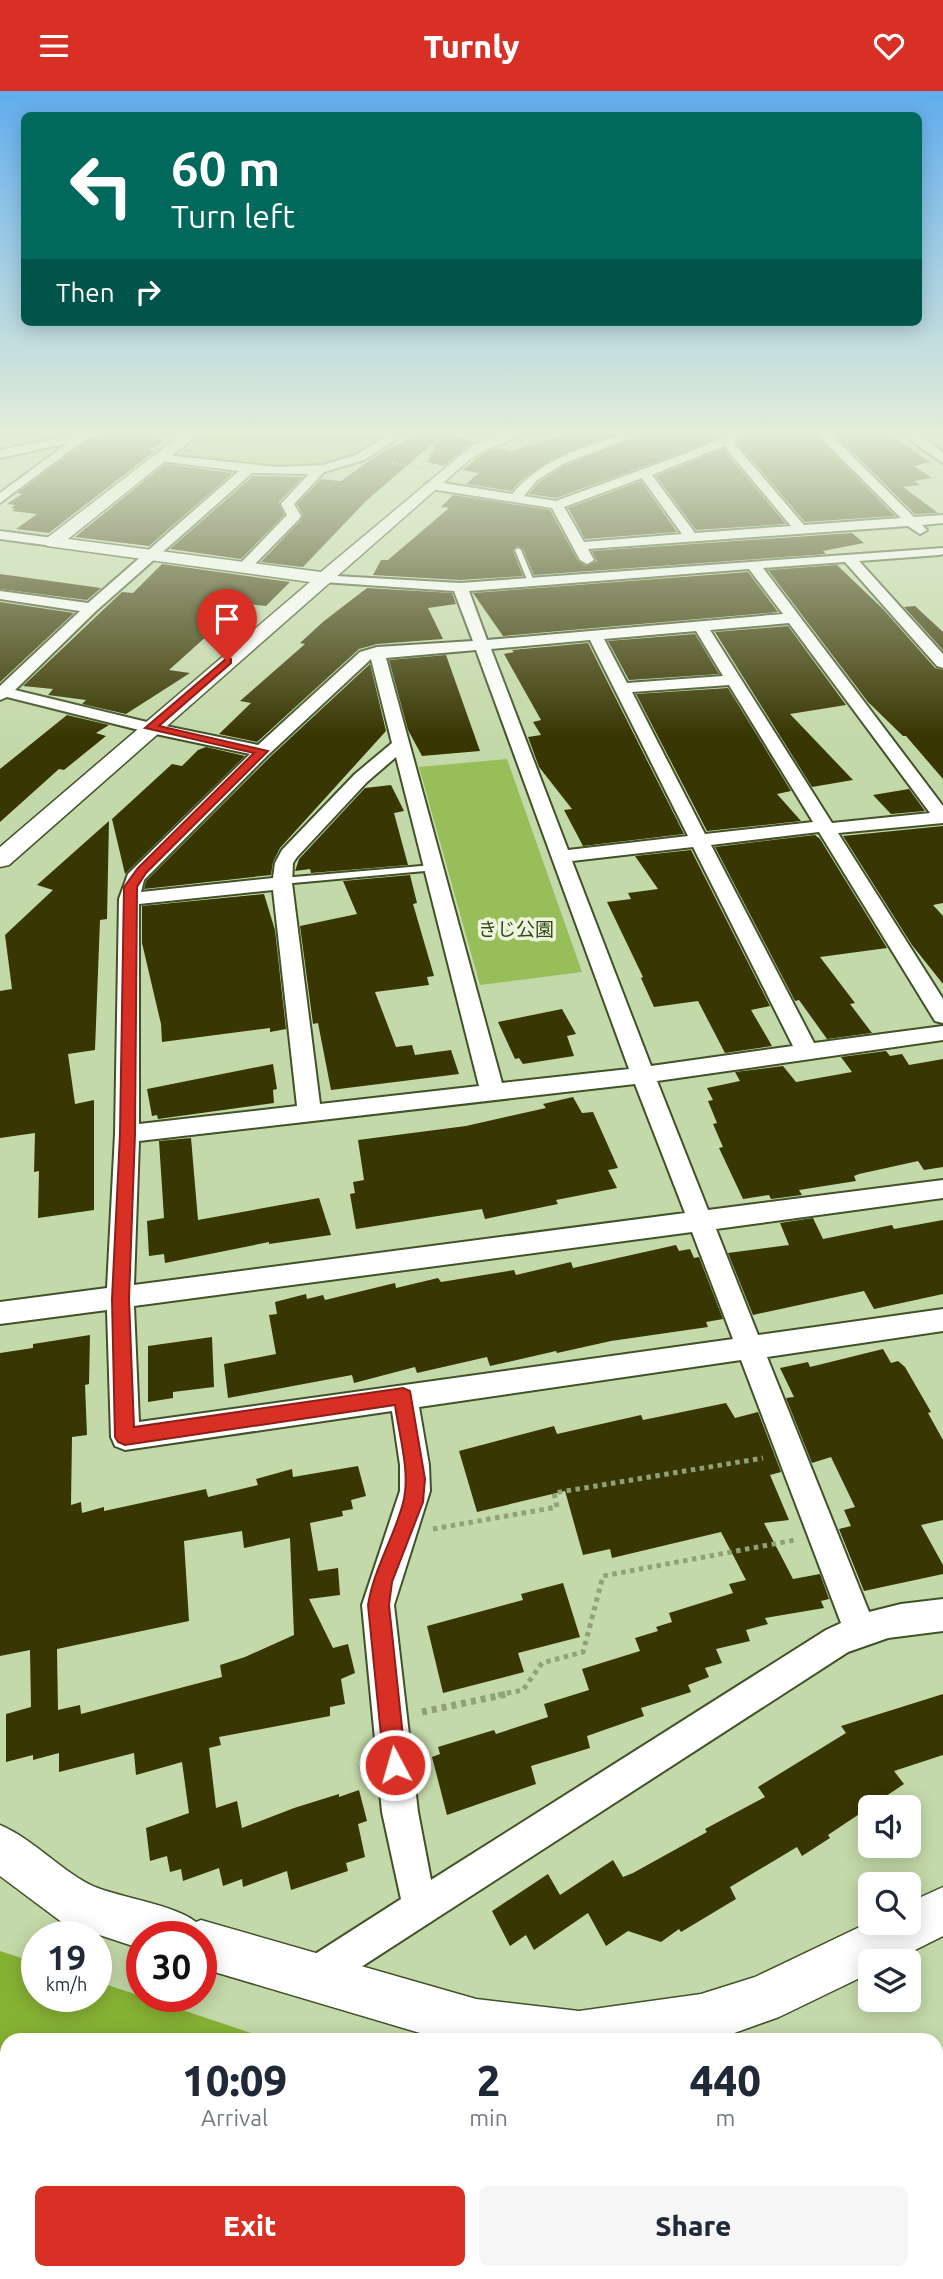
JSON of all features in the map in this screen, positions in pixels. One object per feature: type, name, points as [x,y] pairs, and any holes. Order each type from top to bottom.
[{"type":"street","points":[[53,542],[66,532]]},
{"type":"street","points":[[2,694],[91,608],[176,532]]},
{"type":"street","points":[[243,568],[278,532]]},
{"type":"street","points":[[0,860],[376,532]]},
{"type":"street","points":[[571,532],[595,576]]},
{"type":"street","points":[[688,532],[692,538]]},
{"type":"street","points":[[579,547],[772,532]]},
{"type":"street","points":[[921,532],[941,553]]},
{"type":"street","points":[[0,535],[323,578],[410,586],[460,587],[941,553]]},
{"type":"street","points":[[850,559],[943,663]]},
{"type":"street","points":[[753,565],[943,817]]},
{"type":"street","points":[[460,587],[643,1075],[860,1630]]},
{"type":"street","points":[[0,595],[91,608]]},
{"type":"street","points":[[792,618],[377,652],[360,658],[135,878],[129,899],[127,1134],[120,1299],[125,1437],[943,1320]]},
{"type":"street","points":[[700,626],[943,1016]]},
{"type":"street","points":[[595,635],[807,1052]]},
{"type":"street","points":[[377,652],[492,1090]]},
{"type":"street","points":[[622,688],[734,680]]},
{"type":"street","points":[[2,694],[262,751]]},
{"type":"street","points":[[310,1114],[282,882],[284,863],[361,778],[400,745]]},
{"type":"street","points":[[562,856],[943,817]]},
{"type":"street","points":[[129,899],[282,882]]},
{"type":"street","points":[[127,1134],[492,1090],[643,1075],[943,1033]]},
{"type":"street","points":[[0,1313],[943,1189]]},
{"type":"street","points":[[403,1396],[415,1479],[413,1502],[382,1582],[378,1605],[407,1855],[422,1908]]},
{"type":"street","points":[[314,1976],[837,1641],[860,1630],[903,1617],[943,1615]]},
{"type":"street","points":[[0,1848],[80,1906],[127,1921]]},
{"type":"street","points":[[601,2033],[701,2019],[762,2000],[943,1911]]},
{"type":"street","points":[[217,1949],[476,2024],[553,2033]]},
{"type":"lane","points":[[518,550],[532,582]]},
{"type":"lane","points":[[282,882],[433,868]]},
{"type":"path","points":[[400,1534],[557,1507],[554,1493],[792,1454]]},
{"type":"path","points":[[390,1719],[523,1690],[541,1663],[583,1652],[603,1576],[823,1535]]},
{"type":"green space","name":"きじ公園","points":[[507,759],[582,972],[480,985],[419,767]]},
{"type":"green space","points":[[0,1951],[21,1958],[21,2012],[112,2012],[112,1986],[126,1991],[126,2012],[188,2012],[251,2033],[0,2033]]},
{"type":"building","points":[[81,532],[165,532],[149,546],[75,537]]},
{"type":"building","points":[[189,532],[267,532],[241,559],[170,549]]},
{"type":"building","points":[[289,532],[336,532],[303,567],[261,562]]},
{"type":"building","points":[[421,532],[562,532],[578,561],[586,566],[597,561],[592,551],[852,533],[864,543],[823,551],[826,554],[534,575],[523,549],[517,546],[513,551],[523,576],[460,580],[373,575],[381,560],[388,560]]},
{"type":"building","points":[[581,532],[676,532],[585,539]]},
{"type":"building","points":[[162,564],[290,582],[266,606],[247,604],[235,617],[229,616],[169,670],[190,673],[126,714],[82,704],[86,700],[48,695],[53,689],[23,686],[122,592],[133,593]]},
{"type":"building","points":[[837,565],[883,609],[935,668],[943,670],[943,779],[906,736],[868,702],[768,570]]},
{"type":"building","points":[[748,572],[778,612],[503,636],[473,593]]},
{"type":"building","points":[[0,574],[101,588],[87,600],[0,589]]},
{"type":"building","points":[[367,588],[452,593],[456,604],[428,608],[443,639],[377,644],[359,649],[257,742],[219,734],[251,703],[240,701],[305,644],[300,643],[324,621]]},
{"type":"building","points":[[0,602],[74,613],[0,682]]},
{"type":"building","points":[[915,606],[943,632],[943,650],[904,607]]},
{"type":"building","points":[[788,626],[846,705],[790,714],[853,780],[812,787],[715,632]]},
{"type":"building","points":[[695,634],[719,674],[629,680],[608,641]]},
{"type":"building","points":[[588,643],[684,834],[583,846],[564,810],[572,809],[539,767],[528,737],[541,735],[533,722],[541,720],[504,654],[514,652],[512,650]]},
{"type":"building","points":[[446,655],[480,751],[422,756],[408,730],[389,660]]},
{"type":"building","points":[[370,664],[386,731],[280,848],[273,862],[271,875],[144,889],[146,881],[270,757]]},
{"type":"building","points":[[728,688],[791,791],[777,794],[801,821],[707,831],[636,694]]},
{"type":"building","points":[[67,715],[109,725],[96,733],[106,736],[64,770],[59,769],[0,822],[0,769]]},
{"type":"building","points":[[206,747],[245,756],[125,874],[112,819],[172,764],[182,766],[198,750]]},
{"type":"building","points":[[391,785],[404,811],[394,813],[408,865],[311,873],[310,869],[295,871],[299,859],[365,788]]},
{"type":"building","points":[[909,789],[925,811],[891,814],[873,795]]},
{"type":"building","points":[[109,821],[107,919],[100,920],[95,1050],[68,1054],[75,1104],[94,1100],[94,1210],[38,1218],[39,1171],[34,1172],[35,1133],[0,1138],[0,991],[12,989],[5,935],[53,890],[37,885]]},
{"type":"building","points":[[943,826],[943,903],[933,905],[943,916],[943,984],[912,945],[843,836]]},
{"type":"building","points":[[815,835],[887,948],[820,957],[855,1003],[850,1004],[872,1033],[827,1039],[799,1000],[795,1001],[715,847]]},
{"type":"building","points":[[691,850],[770,1006],[751,1010],[772,1046],[725,1053],[698,1001],[654,1007],[641,978],[643,977],[607,902],[631,899],[628,893],[658,889],[635,856]]},
{"type":"building","points":[[410,875],[417,903],[413,904],[434,976],[427,977],[429,985],[375,992],[396,1047],[412,1045],[415,1055],[451,1050],[459,1074],[331,1090],[318,1023],[313,1024],[300,926],[357,914],[343,881]]},
{"type":"building","points":[[264,894],[275,930],[286,1029],[270,1032],[270,1028],[162,1042],[161,1024],[142,943],[142,906]]},
{"type":"building","points":[[562,1009],[576,1034],[567,1036],[574,1056],[523,1064],[519,1058],[515,1059],[498,1022]]},
{"type":"building","points":[[886,1051],[890,1056],[902,1054],[909,1065],[943,1059],[943,1167],[924,1170],[918,1161],[859,1174],[854,1176],[856,1181],[799,1190],[802,1195],[771,1199],[769,1195],[743,1199],[719,1148],[723,1147],[713,1124],[717,1123],[708,1101],[713,1100],[707,1088],[740,1081],[735,1072],[783,1066],[796,1082],[852,1072],[841,1057]]},
{"type":"building","points":[[273,1064],[277,1089],[273,1090],[274,1103],[158,1119],[157,1115],[152,1116],[147,1089]]},
{"type":"building","points":[[573,1097],[582,1113],[593,1112],[618,1168],[608,1170],[617,1188],[556,1200],[558,1204],[485,1219],[482,1209],[356,1229],[350,1194],[355,1193],[353,1182],[364,1180],[358,1140],[466,1126],[546,1108],[543,1104]]},
{"type":"building","points":[[191,1138],[198,1220],[319,1198],[331,1235],[269,1242],[165,1263],[164,1254],[149,1256],[147,1221],[164,1218],[159,1141]]},
{"type":"building","points":[[813,1218],[823,1239],[892,1225],[894,1229],[943,1220],[943,1294],[874,1309],[864,1291],[753,1315],[728,1253],[789,1245],[780,1223]]},
{"type":"building","points":[[676,1245],[679,1251],[690,1249],[694,1258],[699,1257],[723,1319],[706,1322],[708,1327],[611,1341],[490,1366],[487,1357],[417,1373],[415,1367],[354,1383],[352,1375],[228,1398],[224,1364],[276,1354],[269,1315],[277,1314],[275,1302],[306,1294],[307,1299],[323,1295],[325,1300],[395,1283],[396,1288],[438,1278],[441,1282],[514,1270],[516,1275],[571,1262],[573,1268]]},
{"type":"building","points":[[90,1335],[89,1384],[85,1385],[87,1435],[72,1437],[71,1505],[81,1502],[82,1513],[104,1507],[104,1511],[206,1489],[208,1497],[258,1485],[256,1479],[292,1469],[293,1477],[358,1466],[366,1496],[351,1500],[353,1509],[342,1511],[343,1516],[310,1523],[318,1571],[338,1568],[340,1595],[309,1599],[333,1648],[348,1644],[355,1673],[341,1679],[345,1704],[330,1707],[330,1716],[219,1737],[221,1745],[209,1748],[216,1808],[237,1801],[242,1828],[294,1808],[359,1790],[367,1821],[358,1824],[365,1857],[346,1863],[348,1871],[291,1890],[287,1871],[243,1887],[242,1879],[223,1886],[219,1868],[183,1881],[181,1869],[170,1872],[167,1856],[150,1861],[146,1828],[189,1813],[182,1762],[136,1775],[134,1753],[59,1772],[59,1753],[33,1760],[33,1755],[6,1762],[6,1714],[31,1707],[30,1650],[0,1656],[0,1353],[33,1348],[33,1344]],"holes":[[[242,1531],[244,1548],[290,1538],[294,1635],[220,1665],[222,1677],[81,1714],[80,1705],[58,1710],[57,1649],[189,1621],[184,1541]]]},
{"type":"building","points":[[212,1337],[214,1387],[173,1392],[173,1398],[148,1402],[148,1346]]},
{"type":"building","points":[[883,1349],[891,1363],[898,1361],[905,1367],[931,1412],[928,1413],[943,1440],[943,1520],[921,1525],[943,1565],[943,1574],[864,1591],[839,1529],[851,1526],[844,1510],[855,1507],[831,1457],[812,1463],[786,1398],[794,1397],[780,1368],[808,1362],[810,1367]]},
{"type":"building","points":[[726,1403],[735,1418],[758,1412],[781,1472],[770,1475],[789,1520],[764,1523],[793,1579],[820,1574],[829,1599],[821,1601],[824,1608],[765,1618],[768,1624],[746,1630],[750,1641],[716,1649],[722,1663],[705,1668],[709,1677],[688,1685],[691,1692],[641,1708],[644,1716],[587,1736],[590,1748],[531,1766],[536,1784],[447,1815],[432,1757],[440,1754],[438,1747],[494,1730],[496,1734],[548,1717],[544,1704],[589,1690],[582,1669],[640,1651],[635,1638],[658,1631],[656,1627],[672,1622],[669,1613],[733,1593],[729,1584],[746,1580],[721,1532],[612,1558],[610,1549],[583,1555],[565,1491],[477,1512],[459,1451],[554,1426],[557,1434],[641,1415],[643,1420]]},
{"type":"building","points":[[563,1583],[580,1637],[518,1653],[524,1672],[443,1693],[427,1626],[523,1600],[521,1594]]},
{"type":"building","points":[[943,1694],[943,1755],[894,1771],[904,1784],[888,1795],[858,1795],[858,1815],[828,1835],[830,1838],[802,1856],[797,1847],[730,1887],[736,1899],[681,1932],[679,1929],[661,1942],[628,1931],[606,1946],[588,1913],[534,1950],[526,1935],[510,1946],[492,1911],[548,1874],[560,1895],[613,1860],[623,1877],[633,1873],[707,1832],[705,1829],[765,1797],[758,1787],[846,1733],[841,1726]]},
{"type":"route","points":[[227,661],[151,728],[262,751],[142,870],[131,887],[127,1134],[120,1299],[125,1437],[403,1396],[415,1479],[413,1502],[382,1582],[378,1605],[395,1765]]}]
